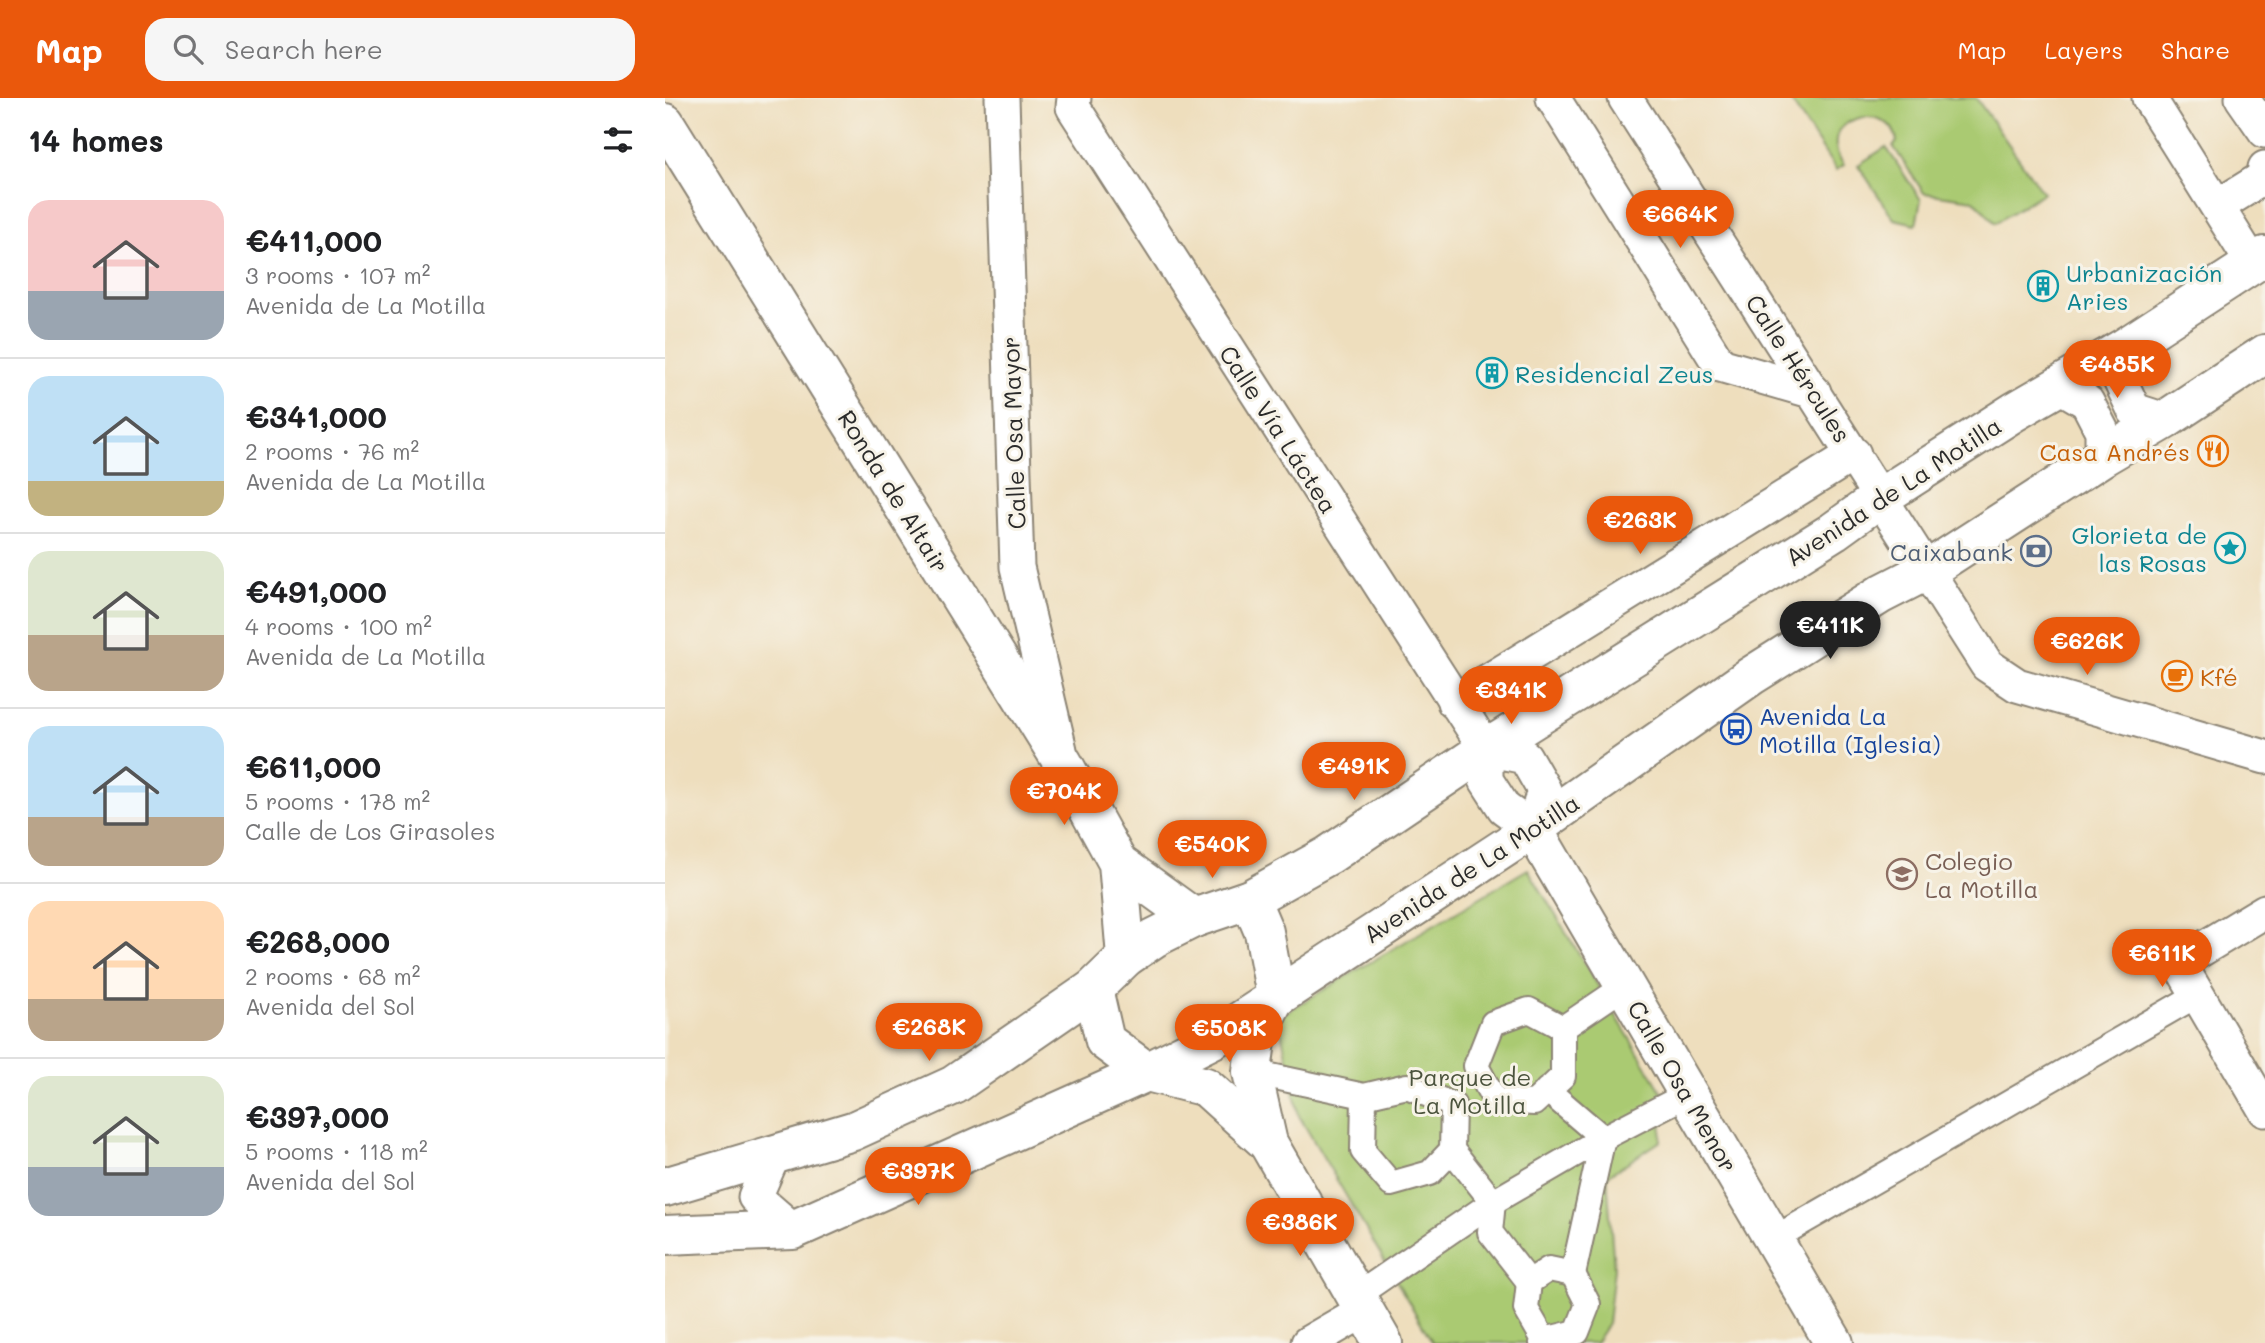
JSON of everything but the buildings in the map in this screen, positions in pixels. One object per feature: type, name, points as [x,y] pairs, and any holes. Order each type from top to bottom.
[{"type":"street","name":"Calle Osa Mayor","points":[[1002,98],[1017,567],[1063,763]]},
{"type":"street","points":[[1553,98],[1720,365],[1814,392]]},
{"type":"street","name":"Calle Hércules","points":[[1625,98],[1987,665],[2017,685],[2265,757]]},
{"type":"street","points":[[2149,98],[2218,206],[2259,260]]},
{"type":"street","points":[[2242,98],[2265,131]]},
{"type":"street","name":"Calle Vía Láctea","points":[[1074,103],[1486,749]]},
{"type":"street","name":"Ronda de Altair","points":[[665,123],[1063,763],[1118,863],[1126,957]]},
{"type":"street","points":[[2218,206],[2263,178],[2265,168]]},
{"type":"street","name":"Avenida de La Motilla","points":[[665,1187],[853,1132],[954,1084],[1093,989],[1126,957],[1154,938],[1194,918],[1250,899],[1329,855],[1486,749],[1834,531],[1881,497],[2014,412],[2124,348],[2259,260]]},
{"type":"street","points":[[2124,348],[2119,378],[2134,410],[2165,420]]},
{"type":"street","name":"Avenida de La Motilla","points":[[793,1230],[1147,1072],[1213,1039],[1533,829],[1751,676],[1881,594],[1926,571],[2265,354]]},
{"type":"street","points":[[2060,386],[2087,402],[2102,431],[2102,457]]},
{"type":"street","points":[[1454,702],[1854,454]]},
{"type":"street","points":[[1486,749],[1525,757],[1543,790],[1533,829],[1504,808],[1486,780],[1486,749]]},
{"type":"street","name":"Calle Osa Menor","points":[[1533,829],[1834,1343]]},
{"type":"street","name":"Ronda de Altair","points":[[1118,863],[1194,918]]},
{"type":"street","points":[[1250,899],[1264,932],[1276,996],[1257,1033],[1252,1072],[1268,1143],[1383,1343]]},
{"type":"street","points":[[2265,911],[2179,962],[2265,1110]]},
{"type":"street","points":[[1563,1028],[1625,986]]},
{"type":"street","points":[[1093,989],[1105,1041],[1147,1072],[1206,1087],[1268,1143]]},
{"type":"street","points":[[1773,1239],[2197,995]]},
{"type":"street","points":[[1528,1010],[1563,1028],[1563,1076],[1534,1103],[1495,1101],[1476,1066],[1493,1023],[1528,1010]]},
{"type":"street","points":[[1252,1072],[1364,1096],[1407,1086],[1453,1105]]},
{"type":"street","points":[[1453,1105],[1487,1086]]},
{"type":"street","points":[[1548,1090],[1604,1138]]},
{"type":"street","points":[[1308,1343],[1493,1202],[1604,1138],[1688,1094]]},
{"type":"street","points":[[1364,1096],[1363,1151],[1391,1184],[1430,1173],[1452,1150]]},
{"type":"street","points":[[1453,1105],[1452,1150],[1493,1202],[1490,1232],[1529,1282],[1526,1309],[1543,1341],[1577,1332],[1588,1304],[1573,1274],[1604,1138]]},
{"type":"street","points":[[773,1156],[755,1197],[793,1230]]},
{"type":"street","points":[[665,1234],[793,1230]]},
{"type":"street","points":[[1529,1282],[1549,1269],[1573,1274]]},
{"type":"green space","points":[[1789,98],[1976,98],[2043,193],[1995,223],[1974,200],[1924,193],[1893,146],[1897,142],[1892,128],[1882,120],[1869,117],[1856,119],[1845,125],[1837,135],[1836,148],[1844,165],[1836,170]]},
{"type":"green space","points":[[1886,147],[1921,200],[1916,224],[1894,219],[1858,165]]},
{"type":"green space","name":"Parque de La Motilla","points":[[1528,869],[1663,1094],[1661,1141],[1607,1176],[1614,1268],[1608,1324],[1595,1343],[1433,1343],[1299,1116],[1278,1017]]},
{"type":"place","name":"Urbanización Aries","points":[[2043,286]]},
{"type":"place","name":"Residencial Zeus","points":[[1492,373]]},
{"type":"place","name":"Casa Andrés","points":[[2213,451]]},
{"type":"place","name":"Glorieta de las Rosas","points":[[2230,548]]},
{"type":"place","name":"Caixabank","points":[[2036,551]]},
{"type":"place","name":"Kfé","points":[[2177,676]]},
{"type":"place","name":"Avenida La Motilla (Iglesia)","points":[[1736,729]]},
{"type":"place","name":"Colegio La Motilla","points":[[1902,874]]}]
